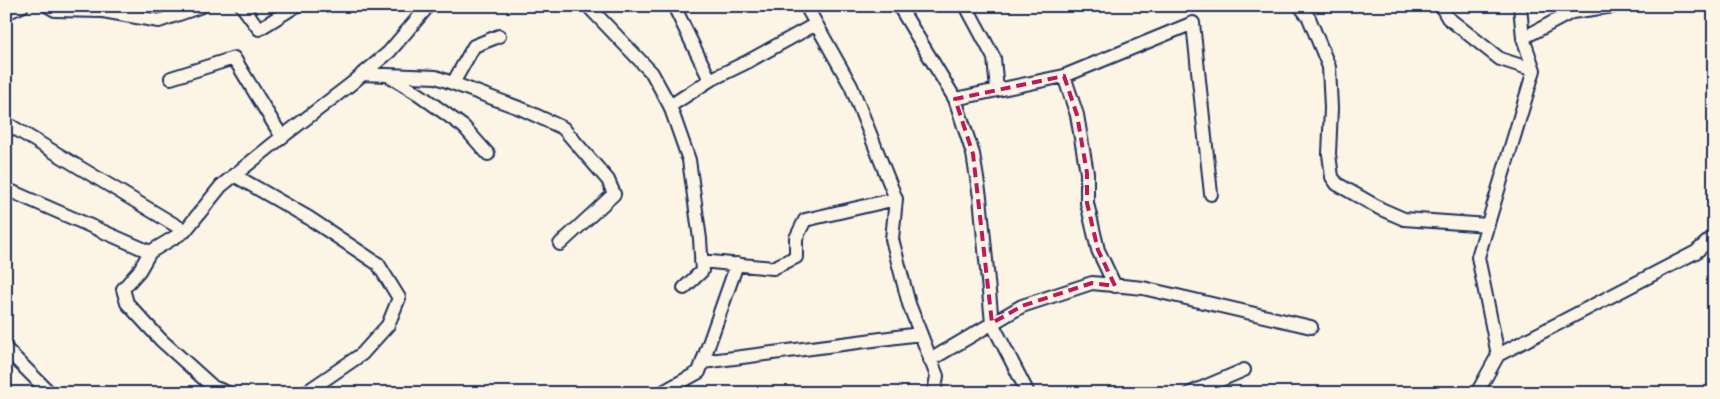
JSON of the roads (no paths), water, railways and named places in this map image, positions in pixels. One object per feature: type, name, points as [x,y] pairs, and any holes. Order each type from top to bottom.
[{"type":"street","points":[[6,13],[22,6]]},
{"type":"street","points":[[48,6],[55,10],[103,11],[159,21],[202,6]]},
{"type":"street","points":[[242,6],[258,29],[296,6]]},
{"type":"street","points":[[228,393],[213,387],[161,340],[127,303],[123,289],[139,271],[150,252],[185,232],[221,186],[389,52],[424,11],[426,6]]},
{"type":"street","points":[[588,6],[652,73],[670,106],[688,160],[700,239],[702,271],[684,288]]},
{"type":"street","points":[[674,6],[710,80]]},
{"type":"street","points":[[806,6],[851,86],[896,199],[892,238],[908,304],[937,376],[934,393]]},
{"type":"street","points":[[899,6],[955,99],[973,154],[980,197],[992,323],[1028,393]]},
{"type":"street","points":[[966,6],[994,58],[998,90]]},
{"type":"street","points":[[1300,6],[1309,18],[1329,68],[1332,108],[1329,154],[1332,177],[1337,184],[1381,209],[1404,219],[1488,225]]},
{"type":"street","points":[[1441,6],[1448,18],[1500,58],[1534,70]]},
{"type":"street","points":[[1498,355],[1478,257],[1534,70],[1523,38],[1520,6]]},
{"type":"street","points":[[1523,38],[1572,12],[1614,6]]},
{"type":"street","points":[[955,99],[1064,76],[1193,23],[1211,194]]},
{"type":"street","points":[[670,106],[710,80],[816,24]]},
{"type":"street","points":[[453,83],[474,46],[499,36]]},
{"type":"street","points":[[171,78],[234,58],[282,137]]},
{"type":"street","points":[[362,74],[436,77],[522,109],[563,128],[608,180],[614,194],[560,244]]},
{"type":"street","points":[[387,75],[420,95],[464,127],[488,154]]},
{"type":"street","points":[[1064,76],[1078,125],[1087,173],[1087,203],[1098,250],[1115,286]]},
{"type":"street","points":[[6,123],[185,232]]},
{"type":"street","points":[[234,175],[309,218],[378,264],[399,298],[388,325],[362,354],[305,393]]},
{"type":"street","points":[[6,189],[150,252]]},
{"type":"street","points":[[701,261],[773,268],[796,257],[796,238],[804,220],[896,199]]},
{"type":"street","points":[[1477,393],[1498,355],[1696,252],[1714,236]]},
{"type":"street","points":[[660,393],[699,372],[738,264]]},
{"type":"street","points":[[930,360],[1022,306],[1092,283],[1143,288],[1311,327]]},
{"type":"street","points":[[702,362],[920,334]]},
{"type":"street","points":[[6,348],[50,393]]},
{"type":"street","points":[[1190,393],[1244,370]]}]
